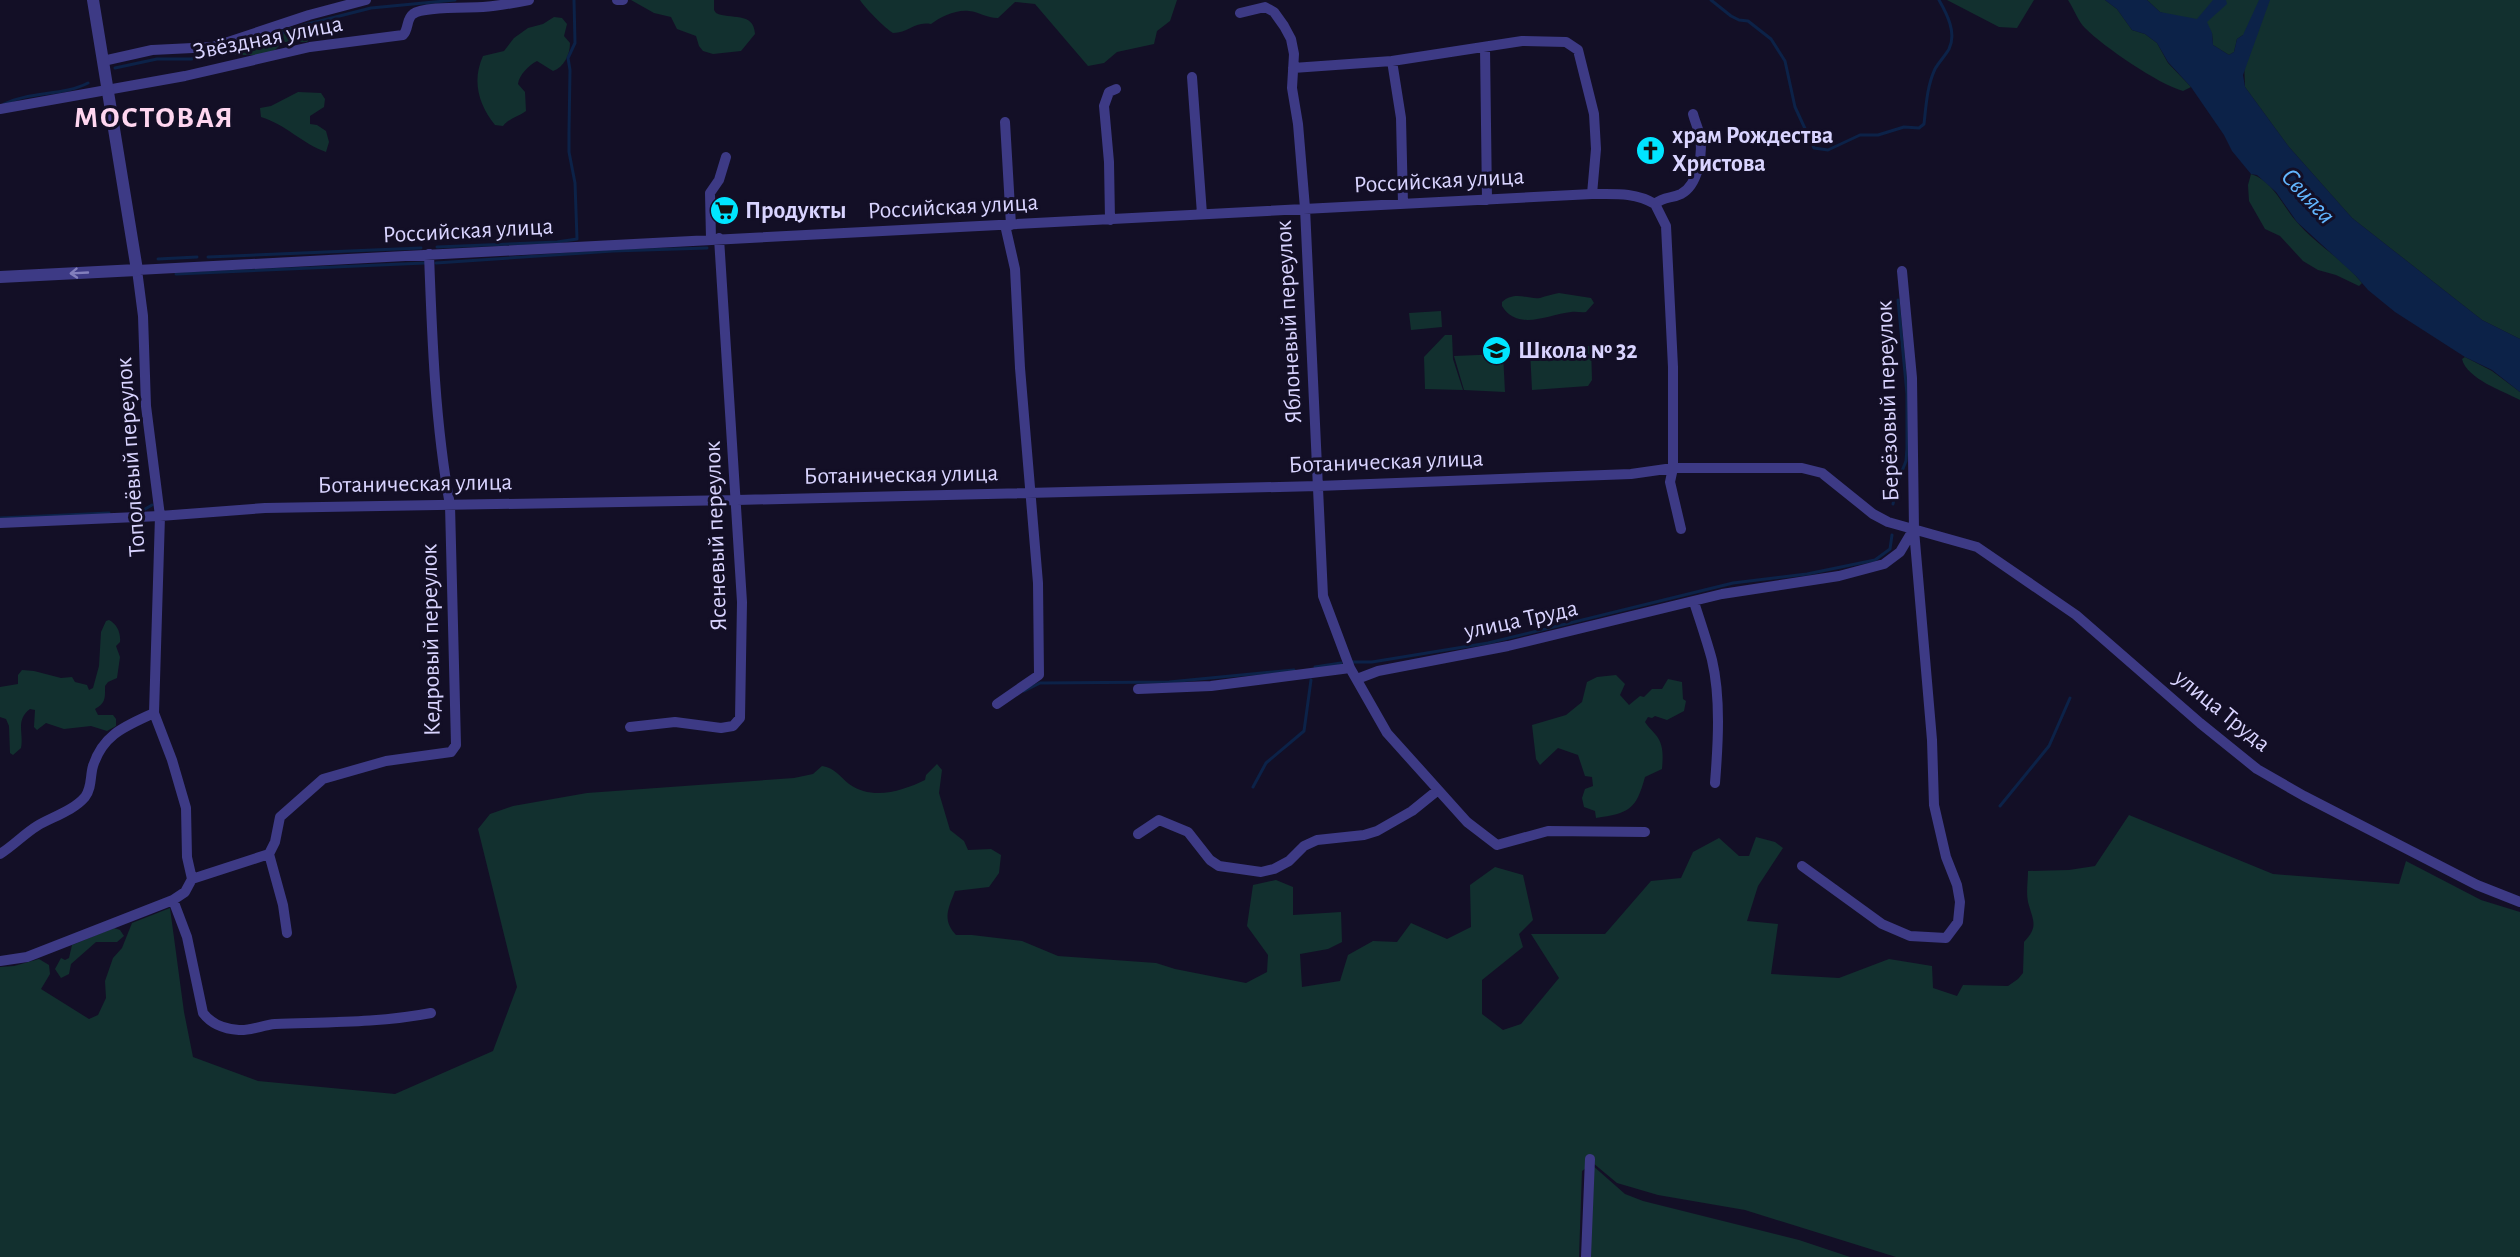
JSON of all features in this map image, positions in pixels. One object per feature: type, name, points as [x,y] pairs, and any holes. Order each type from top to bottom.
[{"type":"street","points":[[93,0],[137,270]]},
{"type":"street","name":"Звёздная улица","points":[[103,61],[152,51],[213,46],[309,15],[366,0]]},
{"type":"street","name":"Звёздная улица","points":[[0,109],[185,76],[310,47],[403,35],[407,31],[409,19],[416,12],[453,7],[482,7],[529,0]]},
{"type":"street","points":[[617,0],[623,0]]},
{"type":"street","name":"Яблоневый переулок","points":[[1240,13],[1265,7],[1274,12],[1291,39],[1292,88],[1298,124],[1305,208],[1323,596],[1350,668],[1387,733],[1467,822],[1497,845],[1548,831],[1645,832]]},
{"type":"street","points":[[1293,68],[1392,61],[1522,41],[1566,42],[1578,50],[1594,114],[1596,149],[1592,194]]},
{"type":"street","points":[[1485,48],[1487,200]]},
{"type":"street","points":[[1392,61],[1401,118],[1403,204]]},
{"type":"street","points":[[1192,77],[1202,214]]},
{"type":"street","points":[[1110,220],[1109,162],[1104,106],[1109,92],[1116,89]]},
{"type":"street","points":[[1681,529],[1670,482],[1673,468],[1674,368],[1666,226],[1655,204],[1662,198],[1683,193],[1695,179],[1700,159],[1701,136],[1693,114]]},
{"type":"street","points":[[997,704],[1039,675],[1038,583],[1020,368],[1015,269],[1008,225],[1005,122]]},
{"type":"street","name":"Ясеневый переулок","points":[[630,727],[675,722],[722,728],[733,726],[740,718],[742,602],[737,500],[710,193],[719,180],[726,157]]},
{"type":"street","name":"Российская улица","points":[[0,277],[1592,194],[1631,194],[1643,197],[1655,204]]},
{"type":"street","name":"Кедровый переулок","points":[[269,854],[275,842],[280,817],[323,779],[386,760],[451,752],[456,745],[450,505],[444,474],[429,255]]},
{"type":"street","name":"Тополёвый переулок","points":[[137,270],[143,316],[146,406],[160,516],[154,713],[172,760],[186,808],[188,857],[192,879]]},
{"type":"street","name":"Берёзовый переулок","points":[[1902,271],[1912,378],[1914,530]]},
{"type":"street","name":"Ботаническая улица","points":[[0,523],[160,516],[265,508],[737,500],[1318,486],[1630,474],[1673,468],[1802,468]]},
{"type":"street","name":"улица Труда","points":[[1802,468],[1822,473],[1873,514],[1914,530],[1977,548],[2059,602],[2257,769],[2304,796],[2477,885],[2520,902]]},
{"type":"street","points":[[1802,866],[1872,917],[1910,936],[1946,938],[1958,922],[1960,902],[1957,885],[1946,858],[1934,805],[1932,740],[1914,530]]},
{"type":"street","name":"улица Труда","points":[[1357,679],[1378,671],[1508,646],[1722,594],[1821,580],[1884,564],[1900,552],[1914,530]]},
{"type":"street","points":[[1694,602],[1712,661],[1716,685],[1718,749],[1715,783]]},
{"type":"street","points":[[1138,689],[1211,686],[1350,668]]},
{"type":"street","points":[[0,854],[35,827],[77,804],[85,797],[96,759],[109,738],[119,729],[154,713]]},
{"type":"street","points":[[1138,834],[1158,820],[1188,832],[1210,860],[1219,866],[1261,872],[1274,869],[1289,861],[1304,846],[1317,840],[1364,835],[1377,831],[1412,811],[1438,790]]},
{"type":"street","points":[[0,961],[27,957],[173,900],[185,892],[192,879],[269,854],[283,905],[287,933]]},
{"type":"street","points":[[173,900],[187,937],[204,1012],[209,1021],[222,1027],[242,1031],[272,1024],[394,1020],[431,1013]]},
{"type":"street","points":[[1586,1257],[1590,1159]]},
{"type":"green space","points":[[631,0],[714,0],[716,13],[746,19],[754,27],[755,34],[741,51],[713,54],[703,51],[696,36],[677,29],[671,17],[654,13]]},
{"type":"green space","points":[[860,0],[1177,0],[1170,21],[1157,31],[1154,44],[1117,52],[1104,63],[1088,66],[1035,4],[1015,2],[998,18],[973,12],[954,12],[931,24],[920,24],[893,33],[875,18]]},
{"type":"green space","points":[[1947,0],[2034,0],[2017,28],[1999,27]]},
{"type":"green space","points":[[2068,0],[2105,0],[2117,9],[2132,30],[2145,34],[2157,43],[2168,63],[2191,87],[2183,91],[2172,87],[2118,54],[2085,28]]},
{"type":"green space","points":[[2147,0],[2520,0],[2520,339],[2482,320],[2352,218],[2289,147],[2245,87],[2243,35],[2237,39],[2234,52],[2229,55],[2213,45],[2212,33],[2160,12]]},
{"type":"green space","points":[[554,17],[562,18],[567,24],[564,36],[570,43],[566,60],[553,71],[537,61],[528,68],[520,77],[518,84],[525,92],[526,111],[503,126],[495,125],[484,109],[478,92],[478,74],[483,56],[504,51],[514,38],[528,28],[543,24]]},
{"type":"green space","points":[[295,26],[306,32],[309,39],[307,42],[283,42],[275,50],[261,55],[235,55],[230,50],[231,46]]},
{"type":"green space","points":[[298,92],[321,93],[325,99],[324,107],[310,116],[310,124],[317,125],[326,131],[329,142],[326,152],[278,124],[261,117],[260,108],[271,106]]},
{"type":"green space","points":[[2251,174],[2265,182],[2304,229],[2354,274],[2362,283],[2359,286],[2336,275],[2318,270],[2303,261],[2280,236],[2265,229],[2249,201],[2248,185]]},
{"type":"green space","points":[[1559,293],[1591,298],[1594,303],[1586,312],[1562,313],[1534,320],[1516,318],[1502,306],[1502,302],[1507,298],[1517,296],[1540,298]]},
{"type":"green space","points":[[1441,311],[1442,327],[1411,330],[1409,313]]},
{"type":"green space","points":[[1445,335],[1452,335],[1453,359],[1463,390],[1425,389],[1424,357]]},
{"type":"green space","points":[[1591,346],[1592,380],[1588,386],[1532,390],[1530,350]]},
{"type":"green space","points":[[1503,354],[1505,392],[1464,390],[1454,356]]},
{"type":"green space","points":[[2465,357],[2492,371],[2520,392],[2520,400],[2471,373],[2462,359]]},
{"type":"green space","points":[[109,620],[116,626],[120,635],[120,642],[116,646],[120,657],[117,678],[105,686],[104,700],[95,709],[98,715],[113,715],[116,719],[116,726],[107,731],[91,726],[64,729],[46,723],[37,730],[34,727],[35,710],[30,709],[25,713],[21,722],[21,748],[13,755],[10,753],[9,726],[6,719],[0,717],[0,687],[18,684],[18,675],[22,670],[61,678],[72,677],[75,682],[87,685],[89,690],[93,688],[99,666],[101,632],[106,621]]},
{"type":"green space","points":[[1616,675],[1625,684],[1620,695],[1629,705],[1640,696],[1644,697],[1652,689],[1662,689],[1668,679],[1682,682],[1683,699],[1686,701],[1684,711],[1667,720],[1655,716],[1648,717],[1645,722],[1660,742],[1663,755],[1662,769],[1645,777],[1638,797],[1630,808],[1624,812],[1596,818],[1595,811],[1584,807],[1582,798],[1585,789],[1593,786],[1592,777],[1585,776],[1578,755],[1558,748],[1540,765],[1536,759],[1532,725],[1566,715],[1582,702],[1587,682],[1597,677]]},
{"type":"green space","points":[[937,764],[942,770],[939,793],[950,830],[964,841],[968,850],[991,849],[1001,855],[999,873],[989,887],[955,891],[948,914],[952,930],[956,935],[1022,941],[1058,956],[1156,963],[1246,983],[1267,972],[1268,955],[1247,926],[1253,885],[1276,880],[1293,887],[1293,915],[1341,912],[1342,942],[1328,949],[1300,954],[1302,987],[1340,981],[1348,955],[1373,941],[1397,942],[1411,923],[1447,939],[1471,927],[1470,885],[1495,867],[1523,875],[1533,920],[1519,934],[1523,947],[1482,980],[1482,1014],[1503,1030],[1521,1024],[1559,978],[1531,934],[1605,934],[1651,881],[1681,878],[1693,852],[1719,838],[1739,856],[1749,856],[1756,837],[1775,842],[1783,848],[1758,886],[1747,921],[1778,924],[1771,974],[1839,978],[1889,959],[1932,966],[1933,988],[1957,996],[1963,985],[2008,986],[2023,973],[2024,942],[2033,927],[2027,898],[2028,871],[2069,870],[2095,866],[2129,815],[2273,874],[2399,884],[2406,861],[2481,900],[2520,912],[2520,1257],[1896,1257],[1745,1210],[1658,1195],[1617,1183],[1593,1163],[1592,1165],[1625,1194],[1643,1201],[1799,1240],[1850,1257],[1586,1257],[1589,1166],[1582,1171],[1579,1257],[0,1257],[0,967],[14,966],[39,959],[49,965],[50,974],[41,989],[89,1019],[98,1015],[106,998],[105,981],[113,958],[122,948],[132,923],[170,908],[184,1012],[193,1057],[258,1081],[395,1094],[493,1051],[517,987],[478,829],[490,814],[513,806],[587,793],[794,778],[813,774],[822,766],[834,770],[858,789],[878,793],[897,791],[925,780],[926,775]]},
{"type":"green space","points":[[114,928],[120,930],[124,936],[117,942],[96,942],[71,964],[69,974],[61,978],[55,969],[61,958],[65,960],[69,958],[72,945]]},
{"type":"water","name":"Свияга","points":[[2105,0],[2147,0],[2160,12],[2197,19],[2213,0],[2226,0],[2227,4],[2207,22],[2212,33],[2213,45],[2229,55],[2234,52],[2237,39],[2243,35],[2259,0],[2270,0],[2243,75],[2245,87],[2289,147],[2352,218],[2482,320],[2520,339],[2520,392],[2492,370],[2465,357],[2395,312],[2368,290],[2356,276],[2297,222],[2276,192],[2257,175],[2251,174],[2232,151],[2224,135],[2191,87],[2168,62],[2157,43],[2145,34],[2132,30],[2117,9]]},
{"type":"waterway","points":[[115,68],[157,59],[191,59],[230,51],[308,24],[371,8],[455,0]]},
{"type":"waterway","points":[[437,247],[557,242],[577,239],[575,183],[569,152],[570,70],[568,58],[575,43],[574,0]]},
{"type":"waterway","points":[[1711,0],[1731,16],[1748,21],[1771,39],[1785,61],[1795,107],[1814,148],[1828,150],[1860,135],[1878,135],[1904,127],[1919,128],[1924,124],[1930,82],[1937,66],[1949,49],[1952,37],[1950,24],[1939,0]]},
{"type":"waterway","points":[[4,104],[25,97],[68,90],[88,83]]},
{"type":"waterway","points":[[208,257],[421,248]]},
{"type":"waterway","points":[[436,263],[613,251],[707,248]]},
{"type":"waterway","points":[[158,259],[197,257]]},
{"type":"waterway","points":[[176,274],[425,263]]},
{"type":"waterway","points":[[1893,504],[1898,481],[1906,461],[1907,448],[1907,394],[1898,300]]},
{"type":"waterway","points":[[140,512],[152,505]]},
{"type":"waterway","points":[[0,518],[109,513]]},
{"type":"waterway","points":[[1352,662],[1372,662],[1488,643],[1733,583],[1807,574],[1875,560],[1890,549],[1892,535]]},
{"type":"waterway","points":[[1315,667],[1341,663]]},
{"type":"waterway","points":[[1024,691],[1040,683],[1169,682],[1294,670]]},
{"type":"waterway","points":[[1253,787],[1266,763],[1304,731],[1311,680]]},
{"type":"waterway","points":[[2000,806],[2049,746],[2070,698]]},
{"type":"place","name":"храм Рождества Христова","points":[[1651,150]]},
{"type":"place","name":"Продукты","points":[[724,211]]},
{"type":"place","name":"Школа № 32","points":[[1497,351]]},
{"type":"district","name":"МОСТОВАЯ","points":[[154,118]]}]
